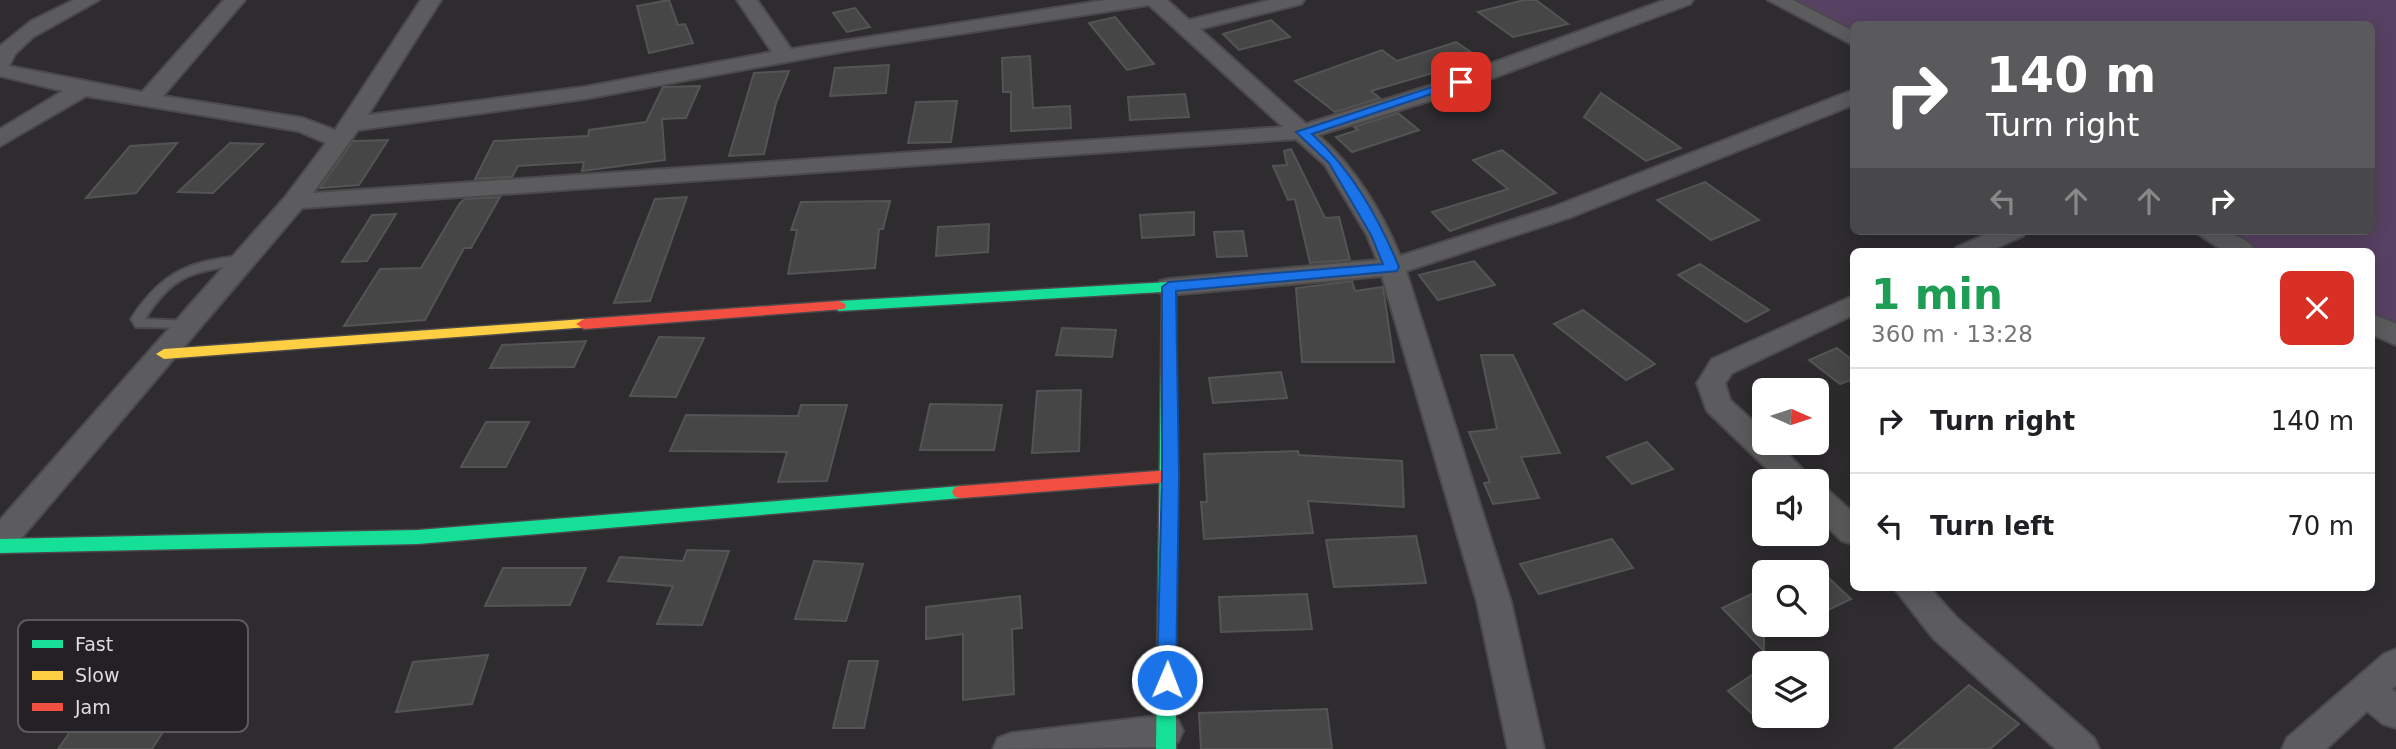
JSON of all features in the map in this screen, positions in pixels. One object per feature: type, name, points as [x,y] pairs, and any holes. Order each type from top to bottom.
[{"type":"street","points":[[0,63],[4,54],[29,32],[89,0]]},
{"type":"street","points":[[148,99],[235,0]]},
{"type":"street","points":[[0,541],[295,201],[345,132],[431,0]]},
{"type":"street","points":[[747,0],[786,57]]},
{"type":"street","points":[[0,70],[82,89],[345,132],[965,26],[1145,0]]},
{"type":"street","points":[[1155,0],[1335,161],[1378,235],[1392,267],[1494,602],[1526,749]]},
{"type":"street","points":[[1185,27],[1294,0]]},
{"type":"street","points":[[295,201],[1303,132],[1437,91],[1683,0]]},
{"type":"street","points":[[1778,0],[1850,37]]},
{"type":"street","points":[[0,139],[82,89]]},
{"type":"street","points":[[164,354],[922,300],[1169,287],[1392,267],[1562,212],[1850,98]]},
{"type":"street","points":[[1975,248],[2005,235]]},
{"type":"street","points":[[2213,235],[2237,248]]},
{"type":"street","points":[[1011,749],[1166,740],[1170,476],[1169,287]]},
{"type":"street","points":[[1786,469],[1717,404],[1711,383],[1722,366],[1850,306]]},
{"type":"street","points":[[2375,324],[2396,336]]},
{"type":"street","points":[[0,546],[418,537],[1170,476]]},
{"type":"street","points":[[1829,509],[1850,529]]},
{"type":"street","points":[[1913,591],[1945,628],[2081,749]]},
{"type":"street","points":[[2300,749],[2396,664]]},
{"type":"street","points":[[2367,690],[2396,713]]},
{"type":"lane","points":[[189,325],[156,326],[141,324],[138,319],[168,283],[180,274],[200,264],[245,259]]},
{"type":"shaded area","points":[[1782,0],[2396,0],[2396,328],[2375,316],[2375,248],[2247,248],[2222,235],[2375,235],[2375,21],[1850,21],[1850,36]]},
{"type":"building","points":[[669,0],[678,25],[685,24],[693,43],[649,53],[637,6]]},
{"type":"building","points":[[1524,0],[1536,0],[1568,24],[1513,37],[1478,12]]},
{"type":"building","points":[[855,8],[870,27],[847,32],[833,13]]},
{"type":"building","points":[[1115,17],[1154,64],[1127,70],[1089,23]]},
{"type":"building","points":[[1271,20],[1290,37],[1239,50],[1223,34]]},
{"type":"building","points":[[1456,42],[1481,59],[1371,91],[1380,98],[1335,112],[1295,81],[1382,50],[1397,61]]},
{"type":"building","points":[[1030,56],[1033,108],[1070,106],[1071,128],[1011,131],[1011,92],[1003,92],[1002,58]]},
{"type":"building","points":[[889,65],[886,93],[830,96],[835,68]]},
{"type":"building","points":[[789,71],[776,103],[764,154],[729,156],[754,73]]},
{"type":"building","points":[[700,86],[686,118],[662,119],[665,160],[582,171],[584,162],[518,166],[512,177],[475,179],[494,141],[588,136],[589,130],[646,122],[663,87]]},
{"type":"building","points":[[1601,93],[1681,148],[1646,161],[1584,117]]},
{"type":"building","points":[[1185,94],[1189,117],[1130,120],[1128,97]]},
{"type":"building","points":[[957,101],[951,142],[908,143],[916,102]]},
{"type":"building","points":[[1398,113],[1419,130],[1352,152],[1336,137],[1358,130],[1354,127]]},
{"type":"building","points":[[388,140],[359,185],[320,188],[353,141]]},
{"type":"building","points":[[177,143],[136,193],[86,198],[130,146]]},
{"type":"building","points":[[230,143],[263,144],[213,193],[178,192]]},
{"type":"building","points":[[1291,149],[1325,218],[1339,217],[1350,260],[1310,263],[1295,199],[1288,200],[1273,166],[1287,165],[1284,151]]},
{"type":"building","points":[[1502,150],[1556,193],[1450,231],[1432,212],[1508,189],[1473,160]]},
{"type":"building","points":[[1705,182],[1759,220],[1711,240],[1657,200]]},
{"type":"building","points":[[500,197],[471,248],[464,248],[425,320],[344,326],[380,269],[421,268],[460,203],[465,199]]},
{"type":"building","points":[[687,197],[650,301],[614,303],[655,199]]},
{"type":"building","points":[[890,201],[883,229],[879,229],[875,268],[788,274],[797,230],[791,230],[801,202]]},
{"type":"building","points":[[1194,212],[1194,235],[1142,238],[1140,215]]},
{"type":"building","points":[[396,214],[367,261],[342,262],[372,215]]},
{"type":"building","points":[[989,224],[988,252],[936,256],[938,227]]},
{"type":"building","points":[[1243,231],[1247,256],[1217,257],[1214,232]]},
{"type":"building","points":[[1474,261],[1495,285],[1438,300],[1419,275]]},
{"type":"building","points":[[1700,264],[1769,310],[1746,322],[1678,275]]},
{"type":"building","points":[[1352,281],[1355,291],[1383,287],[1394,362],[1302,362],[1296,288]]},
{"type":"building","points":[[1583,310],[1655,364],[1626,380],[1554,324]]},
{"type":"building","points":[[1062,328],[1116,330],[1112,357],[1056,355]]},
{"type":"building","points":[[659,337],[704,338],[676,397],[630,396]]},
{"type":"building","points":[[586,341],[574,367],[490,368],[502,345]]},
{"type":"building","points":[[1837,348],[1850,359],[1850,380],[1840,384],[1809,360]]},
{"type":"building","points":[[1481,355],[1513,355],[1560,453],[1521,457],[1539,498],[1493,504],[1484,483],[1490,482],[1469,432],[1497,429]]},
{"type":"building","points":[[1281,372],[1287,398],[1213,403],[1209,378]]},
{"type":"building","points":[[1081,390],[1079,451],[1032,453],[1037,391]]},
{"type":"building","points":[[930,404],[1002,405],[994,450],[920,450]]},
{"type":"building","points":[[801,405],[847,405],[827,481],[778,482],[787,452],[670,451],[686,415],[798,416]]},
{"type":"building","points":[[486,422],[529,422],[506,467],[461,467]]},
{"type":"building","points":[[1647,442],[1673,469],[1632,484],[1607,457]]},
{"type":"building","points":[[1298,451],[1299,455],[1402,461],[1404,507],[1308,501],[1313,533],[1204,539],[1201,502],[1207,502],[1204,454]]},
{"type":"building","points":[[1416,536],[1426,583],[1334,587],[1326,540]]},
{"type":"building","points":[[1612,539],[1633,568],[1539,594],[1520,564]]},
{"type":"building","points":[[687,550],[729,551],[702,625],[657,624],[673,586],[608,581],[620,557],[683,561]]},
{"type":"building","points":[[814,561],[863,564],[846,621],[795,619]]},
{"type":"building","points":[[503,568],[586,568],[570,605],[485,606]]},
{"type":"building","points":[[1829,578],[1851,599],[1829,610]]},
{"type":"building","points":[[1307,594],[1312,629],[1221,632],[1219,597]]},
{"type":"building","points":[[1752,594],[1752,637],[1764,637],[1764,651],[1722,608]]},
{"type":"building","points":[[1020,596],[1022,628],[1012,629],[1014,694],[963,700],[963,634],[926,639],[926,607]]},
{"type":"building","points":[[488,655],[472,704],[396,712],[413,662]]},
{"type":"building","points":[[849,661],[878,661],[864,728],[833,728]]},
{"type":"building","points":[[1752,675],[1752,714],[1728,691]]},
{"type":"building","points":[[1969,685],[2019,724],[1990,749],[1894,749]]},
{"type":"building","points":[[1327,709],[1332,749],[1201,749],[1199,713]]},
{"type":"building","points":[[70,732],[163,732],[152,749],[58,749]]},
{"type":"traffic: fast","points":[[839,306],[1169,287],[1166,749]]},
{"type":"traffic: fast","points":[[0,546],[418,537],[961,492]]},
{"type":"traffic: slow","points":[[164,354],[584,324]]},
{"type":"traffic: jam","points":[[584,324],[839,306]]},
{"type":"traffic: jam","points":[[961,492],[1170,476]]},
{"type":"route","points":[[1167,680],[1169,287],[1392,267],[1378,235],[1335,161],[1303,132],[1461,82]]}]
